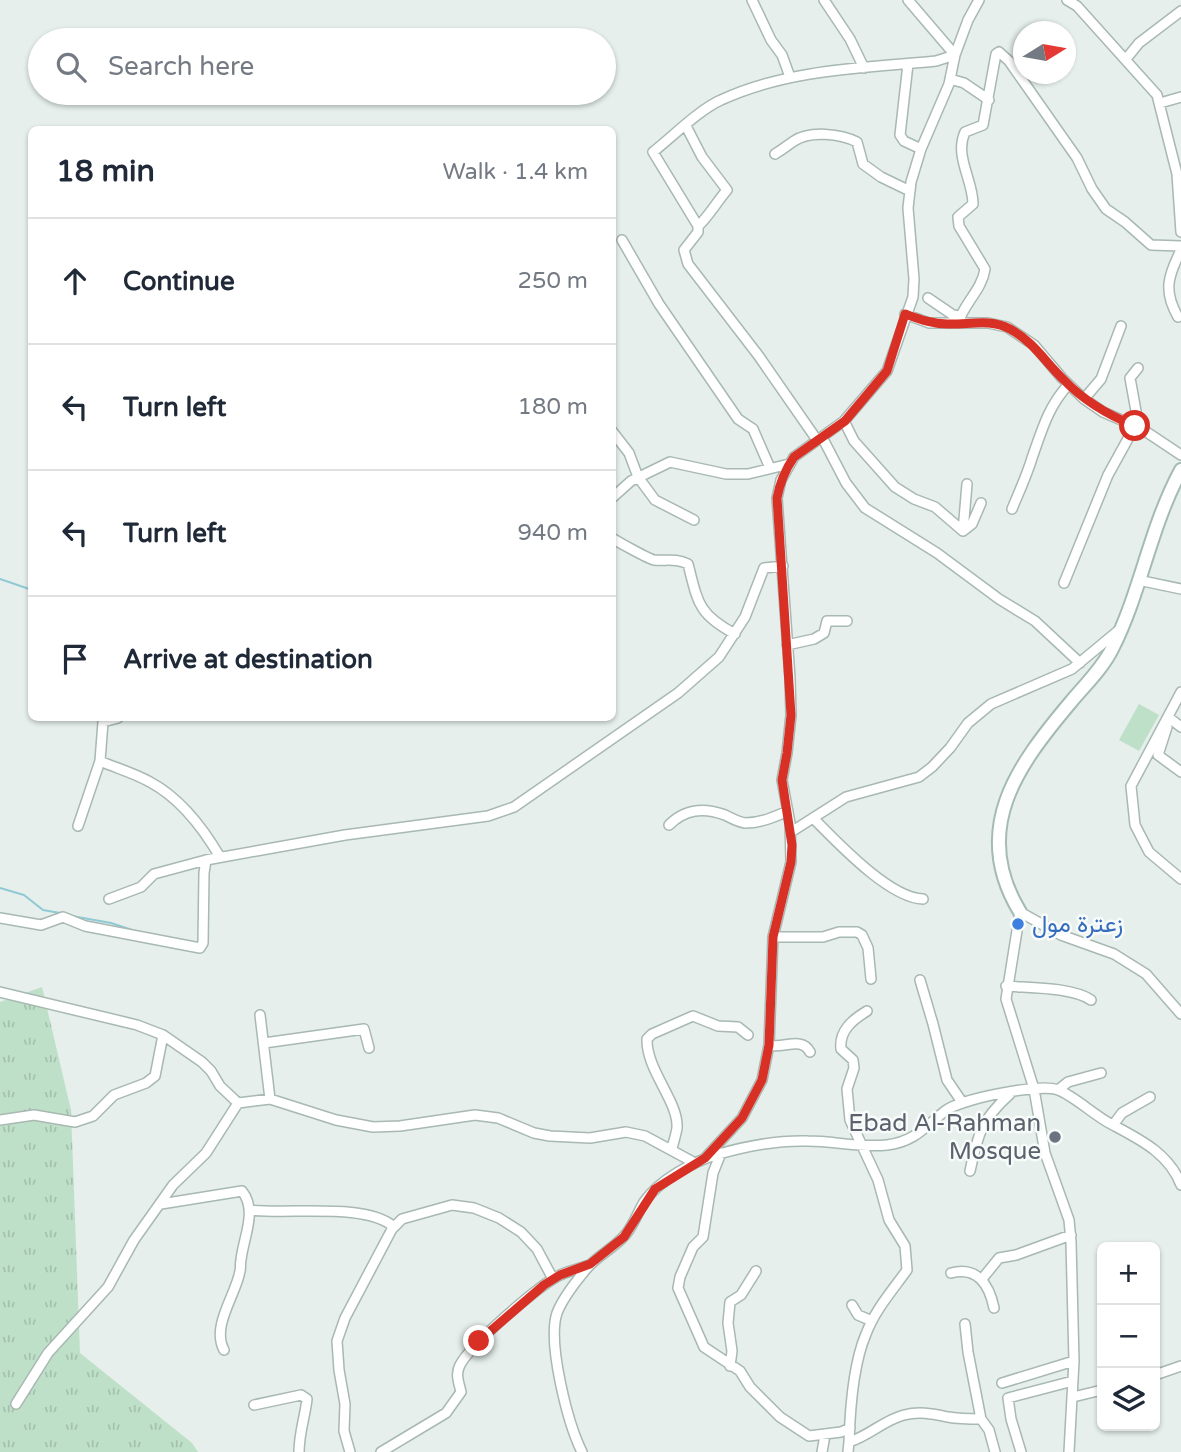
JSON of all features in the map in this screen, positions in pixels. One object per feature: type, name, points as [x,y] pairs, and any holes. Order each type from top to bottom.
[{"type":"street","points":[[752,0],[771,40],[782,55],[790,77]]},
{"type":"street","points":[[824,0],[864,68]]},
{"type":"street","points":[[908,0],[955,55]]},
{"type":"street","points":[[705,1158],[742,1118],[762,1080],[769,1045],[773,937],[791,862],[791,832],[782,780],[791,715],[777,498],[780,480],[794,457],[845,421],[887,371],[913,297],[908,208],[910,191],[921,149],[950,79],[955,55],[968,20],[979,0]]},
{"type":"street","points":[[1074,1],[1149,84],[1160,103],[1179,174],[1181,232]]},
{"type":"street","points":[[1126,59],[1139,43],[1181,11]]},
{"type":"street","points":[[959,320],[984,279],[985,269],[960,226],[958,217],[973,204],[973,195],[963,163],[962,139],[965,132],[983,125],[991,76],[996,54],[999,52],[1009,61],[1071,149],[1106,209],[1151,245],[1181,248],[1167,288],[1178,317]]},
{"type":"street","points":[[955,55],[936,61],[790,77],[719,101],[653,152],[698,226],[698,232],[684,250],[688,264],[819,438],[846,483],[866,508],[1035,621],[1080,663]]},
{"type":"street","points":[[908,64],[900,135],[904,141],[921,149]]},
{"type":"street","points":[[950,79],[964,83],[989,100]]},
{"type":"street","points":[[1160,103],[1181,97]]},
{"type":"street","points":[[686,126],[702,158],[727,190],[698,226]]},
{"type":"street","points":[[775,154],[795,140],[811,135],[850,139],[857,142],[863,164],[881,177],[910,191]]},
{"type":"street","points":[[622,240],[659,304],[730,407],[738,418],[753,429],[770,468]]},
{"type":"street","points":[[928,298],[959,320]]},
{"type":"street","points":[[905,314],[929,323],[959,320],[1007,327],[1034,345],[1084,399],[1103,412],[1135,426],[1181,455]]},
{"type":"street","points":[[1084,399],[1101,379],[1121,326]]},
{"type":"street","points":[[1064,583],[1108,475],[1135,426],[1136,411],[1130,378],[1138,368]]},
{"type":"street","points":[[1012,509],[1032,460],[1043,422],[1055,399],[1069,385]]},
{"type":"street","points":[[845,421],[854,441],[895,487],[914,499],[935,507],[963,531]]},
{"type":"street","points":[[616,436],[629,453],[638,477],[655,500],[694,520]]},
{"type":"street","points":[[616,495],[638,477],[670,462],[726,474],[748,474],[789,464]]},
{"type":"street","points":[[1181,471],[1157,526],[1124,626],[1110,653],[1027,756],[1002,810],[998,844],[1011,898],[1020,912],[1061,935],[1114,954],[1146,974],[1181,1014]]},
{"type":"street","points":[[963,531],[968,484]]},
{"type":"street","points":[[963,531],[972,524],[981,503]]},
{"type":"street","points":[[616,540],[639,551],[650,560],[680,559],[688,564],[700,607],[713,622],[735,634]]},
{"type":"street","points":[[109,899],[141,887],[154,874],[206,860],[345,835],[502,812],[514,807],[678,693],[719,657],[745,617],[764,568],[783,566]]},
{"type":"street","points":[[1138,580],[1181,589]]},
{"type":"street","points":[[787,645],[814,639],[824,633],[827,621],[847,621]]},
{"type":"street","points":[[791,832],[846,797],[919,777],[950,748],[979,712],[991,704],[1072,669],[1124,626]]},
{"type":"street","points":[[1181,692],[1131,786],[1135,825],[1149,852],[1181,879]]},
{"type":"street","points":[[1167,720],[1181,727]]},
{"type":"street","points":[[1167,720],[1167,729],[1158,755],[1181,772]]},
{"type":"street","points":[[78,826],[100,761],[103,722],[107,721]]},
{"type":"street","points":[[100,761],[150,782],[172,796],[196,822],[220,857]]},
{"type":"street","points":[[669,825],[679,816],[696,809],[716,812],[742,823],[765,821],[788,811]]},
{"type":"street","points":[[813,818],[859,863],[912,899],[923,899]]},
{"type":"street","points":[[0,918],[41,925],[62,917],[85,926],[200,948],[203,943],[206,860]]},
{"type":"street","points":[[1020,912],[1006,999],[1034,1089],[1045,1153],[1069,1220],[1074,1361],[1069,1452]]},
{"type":"street","points":[[773,937],[823,937],[839,932],[857,932],[862,935],[867,948],[872,979]]},
{"type":"street","points":[[920,980],[947,1080],[962,1102]]},
{"type":"street","points":[[1006,986],[1058,991],[1086,996],[1091,1000]]},
{"type":"street","points":[[0,992],[137,1025],[163,1035],[202,1062],[220,1086],[238,1103]]},
{"type":"street","points":[[849,1447],[856,1374],[865,1336],[880,1306],[907,1270],[906,1252],[889,1220],[878,1180],[850,1120],[846,1100],[854,1068],[853,1059],[841,1049],[840,1041],[842,1033],[854,1019],[867,1011]]},
{"type":"street","points":[[260,1016],[270,1099]]},
{"type":"street","points":[[672,1149],[676,1118],[648,1053],[647,1039],[652,1034],[693,1016],[718,1026],[738,1027],[748,1035]]},
{"type":"street","points":[[264,1043],[364,1029],[369,1048]]},
{"type":"street","points":[[0,1120],[34,1115],[75,1122],[93,1116],[114,1095],[145,1083],[155,1076],[163,1035]]},
{"type":"street","points":[[769,1045],[776,1047],[803,1044],[810,1052]]},
{"type":"street","points":[[1058,1090],[1068,1082],[1101,1073]]},
{"type":"street","points":[[381,1452],[446,1413],[461,1392],[457,1377],[459,1366],[479,1341],[553,1279],[590,1264],[624,1237],[655,1189],[705,1158],[787,1141],[888,1145],[923,1132],[946,1110],[962,1102],[1034,1089],[1058,1090],[1113,1125],[1151,1145],[1163,1157],[1181,1185]]},
{"type":"street","points":[[970,1171],[978,1133],[996,1106],[1011,1093]]},
{"type":"street","points":[[1113,1125],[1122,1113],[1150,1097]]},
{"type":"street","points":[[238,1103],[270,1099],[336,1120],[373,1127],[400,1126],[475,1115],[498,1118],[534,1133],[550,1136],[590,1138],[626,1132],[672,1149],[695,1163]]},
{"type":"street","points":[[16,1404],[48,1353],[108,1287],[134,1240],[173,1185],[206,1153],[238,1103]]},
{"type":"street","points":[[721,1153],[713,1173],[704,1237],[693,1247],[678,1288],[704,1347],[740,1371],[750,1387],[780,1418],[808,1436],[825,1436],[850,1428]]},
{"type":"street","points":[[161,1204],[242,1191],[246,1197],[249,1210],[240,1270],[220,1332],[224,1350]]},
{"type":"street","points":[[350,1452],[344,1431],[345,1404],[337,1341],[345,1318],[394,1227],[402,1219],[452,1205],[474,1208],[499,1218],[521,1232],[537,1248],[553,1279]]},
{"type":"street","points":[[249,1210],[366,1213],[385,1219],[394,1227]]},
{"type":"street","points":[[982,1279],[999,1258],[1016,1255],[1070,1235]]},
{"type":"street","points":[[582,1452],[568,1411],[556,1359],[555,1326],[558,1312],[590,1264]]},
{"type":"street","points":[[951,1273],[968,1270],[982,1279],[994,1308]]},
{"type":"street","points":[[730,1366],[730,1302],[741,1295],[756,1271]]},
{"type":"street","points":[[852,1305],[858,1315],[872,1321]]},
{"type":"street","points":[[965,1324],[981,1419],[989,1430],[995,1452]]},
{"type":"street","points":[[1002,1383],[1074,1361]]},
{"type":"street","points":[[1160,1373],[1181,1366]]},
{"type":"street","points":[[1021,1452],[1011,1419],[1009,1398],[1073,1381]]},
{"type":"street","points":[[1073,1397],[1097,1391]]},
{"type":"street","points":[[254,1405],[290,1396],[301,1395],[307,1399],[299,1435],[299,1452]]},
{"type":"street","points":[[849,1447],[886,1422],[903,1415],[925,1412],[981,1419]]},
{"type":"street","points":[[822,1452],[825,1436]]},
{"type":"green space","points":[[1139,704],[1159,715],[1139,751],[1119,740]]},
{"type":"green space","points":[[42,987],[71,1110],[80,1353],[192,1443],[198,1452],[0,1452],[0,1002]]},
{"type":"waterway","points":[[0,579],[28,589]]},
{"type":"waterway","points":[[0,888],[24,895],[43,910],[60,913]]},
{"type":"waterway","points":[[72,916],[111,923],[135,931]]},
{"type":"place","name":"زعترة مول","points":[[1018,924]]},
{"type":"place","name":"Ebad Al-Rahman Mosque","points":[[1055,1137]]},
{"type":"route","points":[[479,1341],[544,1285],[560,1275],[590,1264],[624,1237],[644,1202],[655,1189],[705,1158],[742,1118],[762,1080],[769,1045],[773,937],[791,862],[792,845],[782,789],[791,715],[777,498],[780,480],[794,457],[845,421],[887,371],[905,314],[929,323],[969,322],[1007,327],[1034,345],[1062,379],[1084,399],[1103,412],[1135,426]]}]
